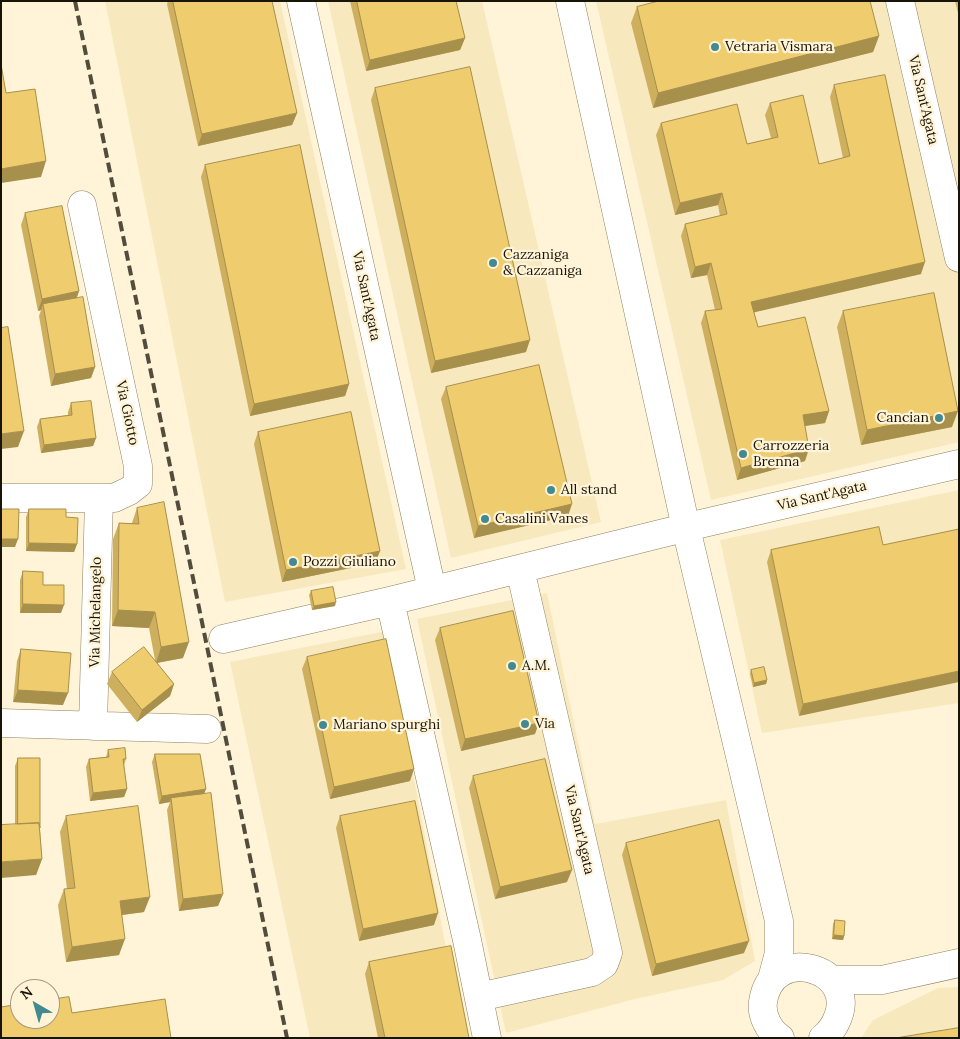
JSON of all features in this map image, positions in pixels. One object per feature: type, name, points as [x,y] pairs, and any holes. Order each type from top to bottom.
[{"type":"street","name":"Via Sant'Agata","points":[[301,1],[432,590]]},
{"type":"street","points":[[570,1],[686,528],[779,921],[779,953],[772,979],[764,994],[762,1007],[768,1026],[780,1038]]},
{"type":"street","name":"Via Sant'Agata","points":[[900,1],[959,258]]},
{"type":"street","name":"Via Giotto","points":[[1,498],[114,498],[129,491],[138,484],[139,472],[82,205]]},
{"type":"street","name":"Via Sant'Agata","points":[[223,638],[390,601],[686,528],[959,464]]},
{"type":"street","name":"Via Michelangelo","points":[[93,726],[99,499]]},
{"type":"street","name":"Via Sant'Agata","points":[[479,997],[592,972],[604,964],[608,953],[520,568]]},
{"type":"street","points":[[390,601],[487,1038]]},
{"type":"street","points":[[1,723],[207,729]]},
{"type":"street","points":[[779,921],[796,951],[828,977],[840,998],[841,1008],[835,1025],[825,1037]]},
{"type":"street","points":[[772,979],[779,972],[792,967],[812,967],[828,977],[882,980],[959,963]]},
{"type":"street","points":[[841,1008],[882,980]]},
{"type":"shaded area","points":[[105,1],[280,1],[406,569],[225,602]]},
{"type":"shaded area","points":[[328,1],[482,1],[601,522],[451,558]]},
{"type":"shaded area","points":[[596,1],[959,1],[959,442],[711,500]]},
{"type":"shaded area","points":[[959,490],[959,703],[762,733],[720,540]]},
{"type":"shaded area","points":[[547,593],[595,824],[726,800],[755,961],[723,980],[635,999],[506,1033],[417,619]]},
{"type":"shaded area","points":[[386,631],[463,1038],[310,1038],[230,662]]},
{"type":"shaded area","points":[[959,987],[959,1038],[861,1038],[873,1020],[938,988]]},
{"type":"building","points":[[173,1],[272,1],[297,113],[202,134]]},
{"type":"building","points":[[357,1],[456,1],[465,38],[370,60]]},
{"type":"building","name":"Vetraria Vismara","points":[[659,1],[870,1],[879,36],[658,93],[637,7]]},
{"type":"building","points":[[1,64],[6,93],[35,89],[46,161],[1,169]]},
{"type":"building","points":[[470,67],[530,340],[435,361],[375,88]]},
{"type":"building","points":[[885,75],[925,262],[751,302],[758,327],[805,317],[829,411],[803,415],[809,449],[741,468],[705,311],[722,309],[711,263],[695,267],[685,224],[727,214],[722,193],[680,203],[661,123],[737,104],[747,144],[778,137],[770,103],[803,95],[819,164],[850,156],[834,85]]},
{"type":"building","points":[[300,145],[349,384],[254,404],[205,165]]},
{"type":"building","points":[[62,206],[79,291],[42,299],[25,213]]},
{"type":"building","points":[[934,293],[958,411],[867,430],[843,311]]},
{"type":"building","points":[[83,297],[95,367],[55,374],[43,304]]},
{"type":"building","points":[[8,327],[24,431],[1,434],[1,328]]},
{"type":"building","points":[[539,365],[572,504],[478,526],[446,387]]},
{"type":"building","points":[[91,401],[96,438],[44,445],[40,419],[72,415],[71,403]]},
{"type":"building","points":[[351,412],[380,551],[286,570],[258,432]]},
{"type":"building","points":[[164,502],[189,642],[161,647],[155,612],[118,610],[119,523],[139,524],[137,508]]},
{"type":"building","points":[[1,509],[19,509],[18,539],[1,539]]},
{"type":"building","points":[[29,509],[66,509],[66,517],[78,518],[77,544],[29,543]]},
{"type":"building","points":[[879,527],[883,545],[959,529],[959,671],[803,704],[771,550]]},
{"type":"building","points":[[23,571],[43,572],[43,585],[64,585],[64,605],[23,604]]},
{"type":"building","points":[[333,587],[336,602],[314,606],[311,591]]},
{"type":"building","points":[[513,611],[539,723],[465,739],[440,628]]},
{"type":"building","points":[[386,639],[414,769],[334,787],[307,657]]},
{"type":"building","points":[[144,647],[174,684],[142,710],[112,672]]},
{"type":"building","points":[[21,649],[71,653],[68,693],[18,690]]},
{"type":"building","points":[[764,667],[767,680],[754,683],[751,670]]},
{"type":"building","points":[[125,748],[126,759],[123,759],[127,789],[93,793],[89,759],[109,757],[108,750]]},
{"type":"building","points":[[155,754],[200,754],[206,789],[162,796]]},
{"type":"building","points":[[18,758],[40,758],[40,828],[39,823],[18,824]]},
{"type":"building","points":[[545,759],[572,870],[500,887],[473,776]]},
{"type":"building","points":[[211,793],[223,894],[183,899],[171,798]]},
{"type":"building","points":[[415,801],[438,913],[363,929],[340,816]]},
{"type":"building","points":[[138,806],[150,897],[120,901],[125,939],[72,947],[64,889],[75,888],[66,816]]},
{"type":"building","points":[[719,820],[749,941],[656,964],[626,843]]},
{"type":"building","points":[[39,823],[42,859],[1,862],[1,825]]},
{"type":"building","points":[[835,920],[845,921],[844,936],[834,935]]},
{"type":"building","points":[[451,946],[469,1038],[385,1038],[369,962]]},
{"type":"building","points":[[69,997],[72,1013],[165,999],[171,1038],[1,1038],[1,1007],[10,1006],[10,1029],[60,1029],[60,998]]},
{"type":"building","points":[[959,1028],[959,1038],[896,1038]]},
{"type":"railway","points":[[75,1],[287,1038]]},
{"type":"place","name":"Vetraria Vismara","points":[[715,47]]},
{"type":"place","name":"Cazzaniga & Cazzaniga","points":[[493,263]]},
{"type":"place","name":"Cancian","points":[[939,418]]},
{"type":"place","name":"Carrozzeria Brenna","points":[[743,454]]},
{"type":"place","name":"All stand","points":[[551,490]]},
{"type":"place","name":"Casalini Vanes","points":[[485,519]]},
{"type":"place","name":"Pozzi Giuliano","points":[[293,562]]},
{"type":"place","name":"A.M.","points":[[512,666]]},
{"type":"place","name":"Via","points":[[525,724]]},
{"type":"place","name":"Mariano spurghi","points":[[323,725]]}]
